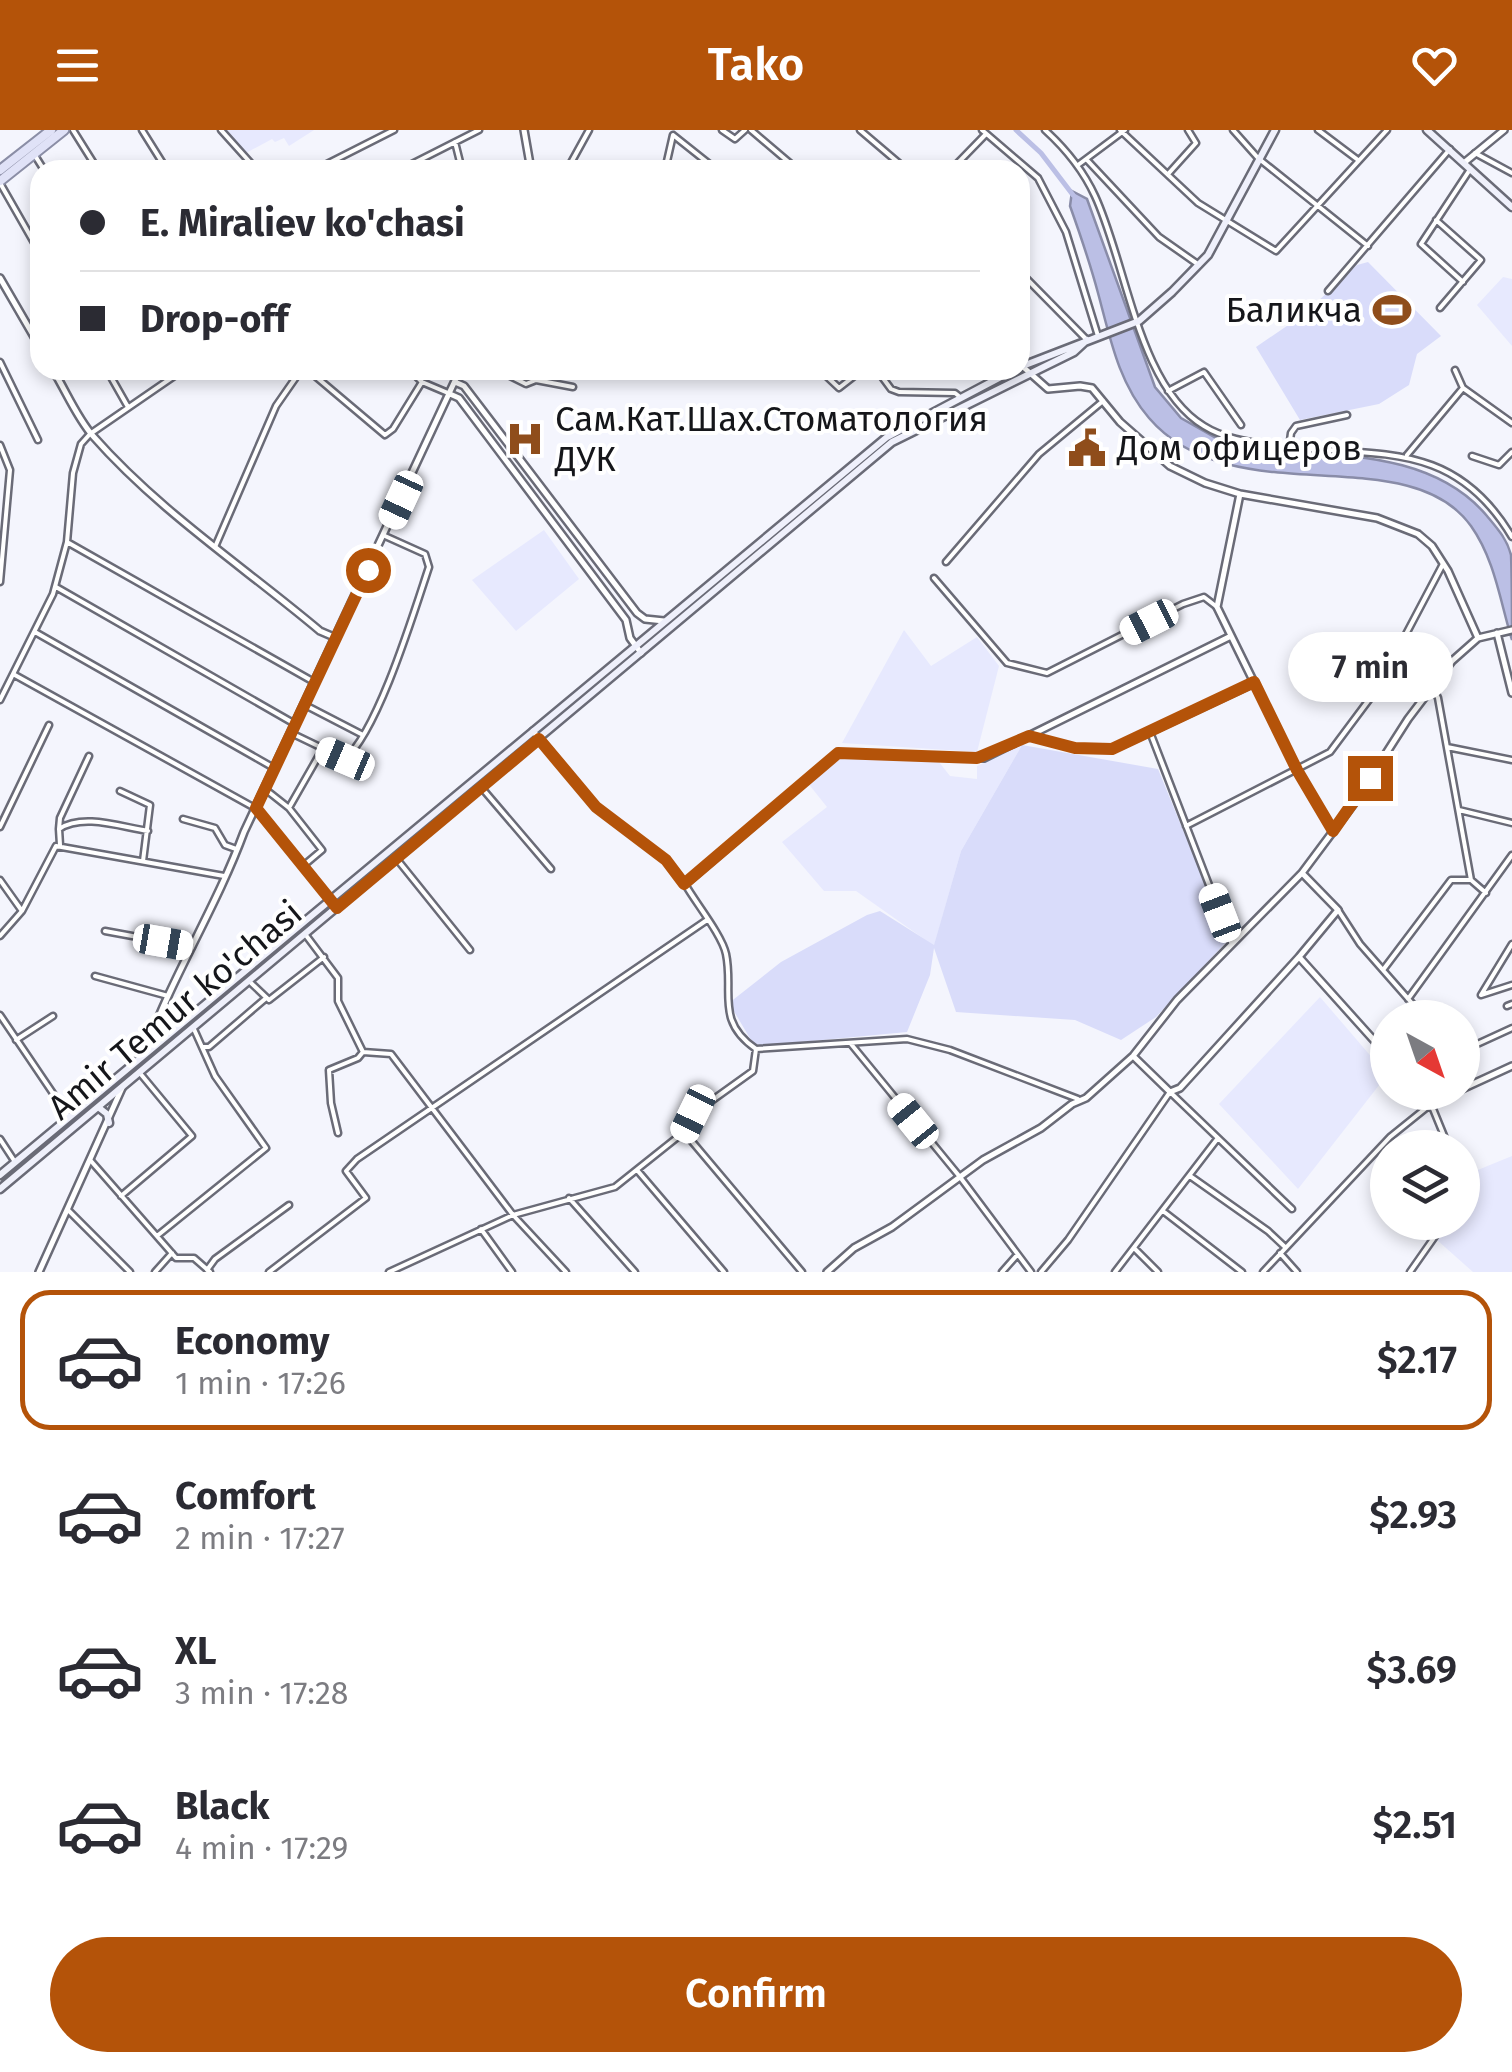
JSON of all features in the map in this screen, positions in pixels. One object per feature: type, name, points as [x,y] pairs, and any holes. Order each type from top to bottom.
[{"type":"main road","points":[[0,170],[51,130]]},
{"type":"main road","points":[[0,182],[64,130]]},
{"type":"main road","points":[[1137,322],[1199,265],[1275,130]]},
{"type":"main road","points":[[1427,130],[1512,207]]},
{"type":"main road","name":"Amir Temur ko'chasi","points":[[1030,365],[1074,352],[1087,340],[1137,322]]},
{"type":"main road","name":"Amir Temur ko'chasi","points":[[0,1175],[144,1055],[482,787],[887,437],[997,380]]},
{"type":"main road","name":"Amir Temur ko'chasi","points":[[0,1189],[305,934],[334,904],[533,731],[638,650],[666,620],[892,442],[1000,380]]},
{"type":"main road","points":[[98,1107],[107,1114],[109,1122]]},
{"type":"main road","points":[[67,1119],[72,1128]]},
{"type":"street","points":[[73,130],[92,160]]},
{"type":"street","points":[[142,130],[161,160]]},
{"type":"street","points":[[220,130],[248,160]]},
{"type":"street","points":[[335,160],[394,130]]},
{"type":"street","points":[[420,160],[479,130]]},
{"type":"street","points":[[524,130],[529,160]]},
{"type":"street","points":[[572,160],[589,130]]},
{"type":"street","points":[[722,130],[735,139],[748,130],[786,160]]},
{"type":"street","points":[[860,130],[895,160]]},
{"type":"street","points":[[1046,130],[1078,165],[1100,208],[1159,380],[1194,419],[1215,432],[1250,442],[1407,456],[1443,470],[1485,499],[1512,537]]},
{"type":"street","points":[[1168,174],[1196,141],[1188,130]]},
{"type":"street","points":[[1233,130],[1258,158],[1368,246]]},
{"type":"street","points":[[1318,130],[1359,160]]},
{"type":"street","points":[[1078,165],[1123,131],[1198,203],[1276,251],[1388,130]]},
{"type":"street","points":[[1463,282],[1422,246],[1475,154],[1504,130]]},
{"type":"street","points":[[959,160],[984,132],[1017,160]]},
{"type":"street","points":[[667,160],[674,135],[706,160]]},
{"type":"street","points":[[455,142],[460,160]]},
{"type":"street","points":[[1328,290],[1450,149]]},
{"type":"street","points":[[34,154],[38,160]]},
{"type":"street","points":[[1475,154],[1512,173]]},
{"type":"street","points":[[1087,160],[1159,237],[1199,265]]},
{"type":"street","points":[[1030,171],[1038,178],[1066,232],[1101,335]]},
{"type":"street","points":[[0,182],[30,235]]},
{"type":"street","points":[[1436,220],[1481,260],[1440,308]]},
{"type":"street","points":[[0,278],[30,330]]},
{"type":"street","points":[[1030,282],[1087,340]]},
{"type":"street","points":[[0,362],[38,440]]},
{"type":"street","points":[[1455,370],[1463,388],[1512,423]]},
{"type":"street","points":[[1168,392],[1204,372],[1241,425]]},
{"type":"street","points":[[1030,375],[1048,389],[1092,388],[1120,422],[1170,466],[1240,494],[1399,524],[1418,534],[1432,546],[1443,564],[1478,638]]},
{"type":"street","points":[[59,380],[90,434],[150,492],[320,632],[335,637]]},
{"type":"street","points":[[112,380],[128,408]]},
{"type":"street","points":[[0,700],[55,586],[67,542],[73,473],[82,444],[90,434],[169,380]]},
{"type":"street","points":[[215,547],[276,406],[297,380]]},
{"type":"street","points":[[317,380],[385,435],[394,429],[422,382],[459,398],[626,620],[638,650]]},
{"type":"street","points":[[518,380],[526,384],[536,380],[573,386]]},
{"type":"street","points":[[884,380],[900,392],[955,393],[961,398]]},
{"type":"street","points":[[144,1055],[455,382],[464,386],[637,613],[656,622],[666,620]]},
{"type":"street","points":[[1407,456],[1463,388]]},
{"type":"street","points":[[946,562],[1040,454],[1104,401]]},
{"type":"street","points":[[1289,448],[1296,426],[1347,415]]},
{"type":"street","points":[[0,446],[10,470],[0,582]]},
{"type":"street","points":[[1472,456],[1499,466],[1512,452]]},
{"type":"street","points":[[1216,607],[1240,494]]},
{"type":"street","points":[[291,733],[346,758],[363,735],[401,650],[429,567],[425,554],[385,536]]},
{"type":"street","points":[[67,542],[314,682]]},
{"type":"street","points":[[1186,826],[1330,752],[1377,689],[1443,564]]},
{"type":"street","points":[[934,578],[1007,662],[1038,673],[1047,673],[1204,597],[1216,607],[1297,770],[1333,831]]},
{"type":"street","points":[[55,586],[295,724]]},
{"type":"street","points":[[35,631],[274,768]]},
{"type":"street","points":[[827,1272],[854,1248],[892,1227],[960,1177],[1080,1100],[1133,1056],[1176,1000],[1302,873],[1432,685],[1478,638],[1504,632],[1512,693]]},
{"type":"street","points":[[684,884],[838,753],[977,758],[1231,636]]},
{"type":"street","points":[[13,674],[256,808],[334,904]]},
{"type":"street","points":[[1029,736],[1098,751],[1112,749],[1254,682]]},
{"type":"street","points":[[1432,685],[1438,698],[1471,880],[1486,893]]},
{"type":"street","points":[[304,704],[363,735]]},
{"type":"street","points":[[0,827],[50,725]]},
{"type":"street","points":[[533,731],[596,807],[666,860],[684,884],[726,951],[728,1012],[746,1042],[756,1049],[906,1038],[950,1050],[1080,1100]]},
{"type":"street","points":[[1150,731],[1231,942]]},
{"type":"street","points":[[1447,747],[1512,760]]},
{"type":"street","points":[[288,808],[322,750]]},
{"type":"street","points":[[60,846],[60,818],[89,756]]},
{"type":"street","points":[[482,787],[550,869]]},
{"type":"street","points":[[264,789],[288,808],[322,850],[303,866]]},
{"type":"street","points":[[120,791],[150,805],[143,861]]},
{"type":"street","points":[[1458,810],[1512,823]]},
{"type":"street","points":[[183,819],[215,828],[226,845],[238,850]]},
{"type":"street","points":[[60,829],[83,821],[148,831]]},
{"type":"street","points":[[0,936],[22,911],[52,849],[60,846],[228,876]]},
{"type":"street","points":[[1302,873],[1338,910],[1360,944],[1408,999],[1512,855]]},
{"type":"street","points":[[396,858],[470,950]]},
{"type":"street","points":[[0,880],[22,911]]},
{"type":"street","points":[[1383,970],[1451,880],[1471,880]]},
{"type":"street","points":[[1041,1272],[1068,1240],[1170,1092],[1180,1088],[1338,910]]},
{"type":"street","points":[[268,1272],[366,1198],[346,1172],[357,1158],[706,920]]},
{"type":"street","points":[[105,931],[192,947]]},
{"type":"street","points":[[305,934],[338,978],[338,1002],[363,1052]]},
{"type":"street","points":[[1512,944],[1480,996],[1512,985]]},
{"type":"street","points":[[202,1047],[210,1047],[265,999],[275,998],[324,957]]},
{"type":"street","points":[[1300,957],[1370,1036]]},
{"type":"street","points":[[95,976],[168,996]]},
{"type":"street","points":[[249,980],[265,999]]},
{"type":"street","points":[[0,1015],[67,1119]]},
{"type":"street","points":[[16,1040],[52,1016]]},
{"type":"street","points":[[157,1236],[266,1148],[226,1095],[193,1027]]},
{"type":"street","points":[[1480,1043],[1512,1028]]},
{"type":"street","points":[[850,1043],[960,1177],[1031,1272]]},
{"type":"street","points":[[389,1272],[513,1215],[615,1186],[684,1132],[693,1114],[753,1072],[756,1049]]},
{"type":"street","points":[[363,1052],[391,1054],[513,1215],[566,1272]]},
{"type":"street","points":[[338,1133],[330,1103],[329,1070],[363,1052]]},
{"type":"street","points":[[1133,1056],[1292,1209]]},
{"type":"street","points":[[1480,1081],[1512,1066]]},
{"type":"street","points":[[121,1196],[192,1136],[140,1072]]},
{"type":"street","points":[[39,1272],[123,1086]]},
{"type":"street","points":[[1262,1272],[1390,1137],[1424,1110]]},
{"type":"street","points":[[684,1132],[802,1272]]},
{"type":"street","points":[[1115,1272],[1218,1138]]},
{"type":"street","points":[[0,1139],[15,1162]]},
{"type":"street","points":[[91,1161],[176,1258],[194,1258],[209,1271],[215,1259],[289,1205]]},
{"type":"street","points":[[637,1170],[724,1272]]},
{"type":"street","points":[[1190,1176],[1285,1247]]},
{"type":"street","points":[[569,1198],[635,1272]]},
{"type":"street","points":[[68,1210],[130,1272]]},
{"type":"street","points":[[1163,1210],[1242,1272]]},
{"type":"street","points":[[481,1229],[512,1272]]},
{"type":"street","points":[[1410,1272],[1432,1240]]},
{"type":"street","points":[[1134,1248],[1158,1272]]},
{"type":"street","points":[[1280,1253],[1297,1272]]},
{"type":"street","points":[[155,1272],[172,1254]]},
{"type":"street","points":[[1002,1272],[1018,1255]]},
{"type":"shaded area","points":[[224,130],[314,130],[289,146],[284,138],[275,142],[272,139],[246,153]]},
{"type":"shaded area","points":[[1072,191],[1087,199],[1155,387],[1181,418],[1225,443],[1400,465],[1461,492],[1487,516],[1509,549],[1512,640],[1479,539],[1471,526],[1442,500],[1405,485],[1226,464],[1184,447],[1149,418],[1116,358],[1070,206]]},
{"type":"shaded area","points":[[1368,262],[1441,336],[1417,354],[1409,385],[1379,404],[1300,420],[1256,347],[1303,315],[1357,265]]},
{"type":"shaded area","points":[[1503,277],[1512,279],[1512,346],[1477,305]]},
{"type":"shaded area","points":[[544,530],[579,579],[516,631],[472,580]]},
{"type":"shaded area","points":[[904,630],[931,666],[977,637],[999,666],[977,752],[842,743]]},
{"type":"shaded area","points":[[1022,745],[961,851],[934,946],[856,891],[824,891],[782,842],[827,807],[807,782],[837,758],[939,762],[950,776],[977,779],[977,766]]},
{"type":"shaded area","points":[[1022,745],[1158,769],[1228,940],[1156,1017],[1121,1040],[1075,1020],[956,1012],[934,948],[930,975],[907,1032],[759,1046],[751,1040],[729,1003],[781,962],[867,915],[880,911],[934,945],[961,851]]},
{"type":"shaded area","points":[[1320,997],[1370,1055],[1370,1097],[1298,1189],[1219,1104]]},
{"type":"shaded area","points":[[1512,1156],[1512,1272],[1473,1272],[1437,1240],[1480,1240],[1480,1169]]},
{"type":"waterway","points":[[1016,130],[1041,153],[1073,195]]},
{"type":"place","name":"Баликча","points":[[1392,310]]},
{"type":"place","name":"Сам.Кат.Шах.Стоматология ДУК","points":[[525,439]]},
{"type":"place","name":"Дом офицеров","points":[[1087,448]]},
{"type":"route","points":[[368,570],[256,808],[337,908],[539,739],[596,807],[666,860],[684,884],[838,753],[984,758],[1029,736],[1075,748],[1112,749],[1254,682],[1297,770],[1333,831],[1370,778]]}]
